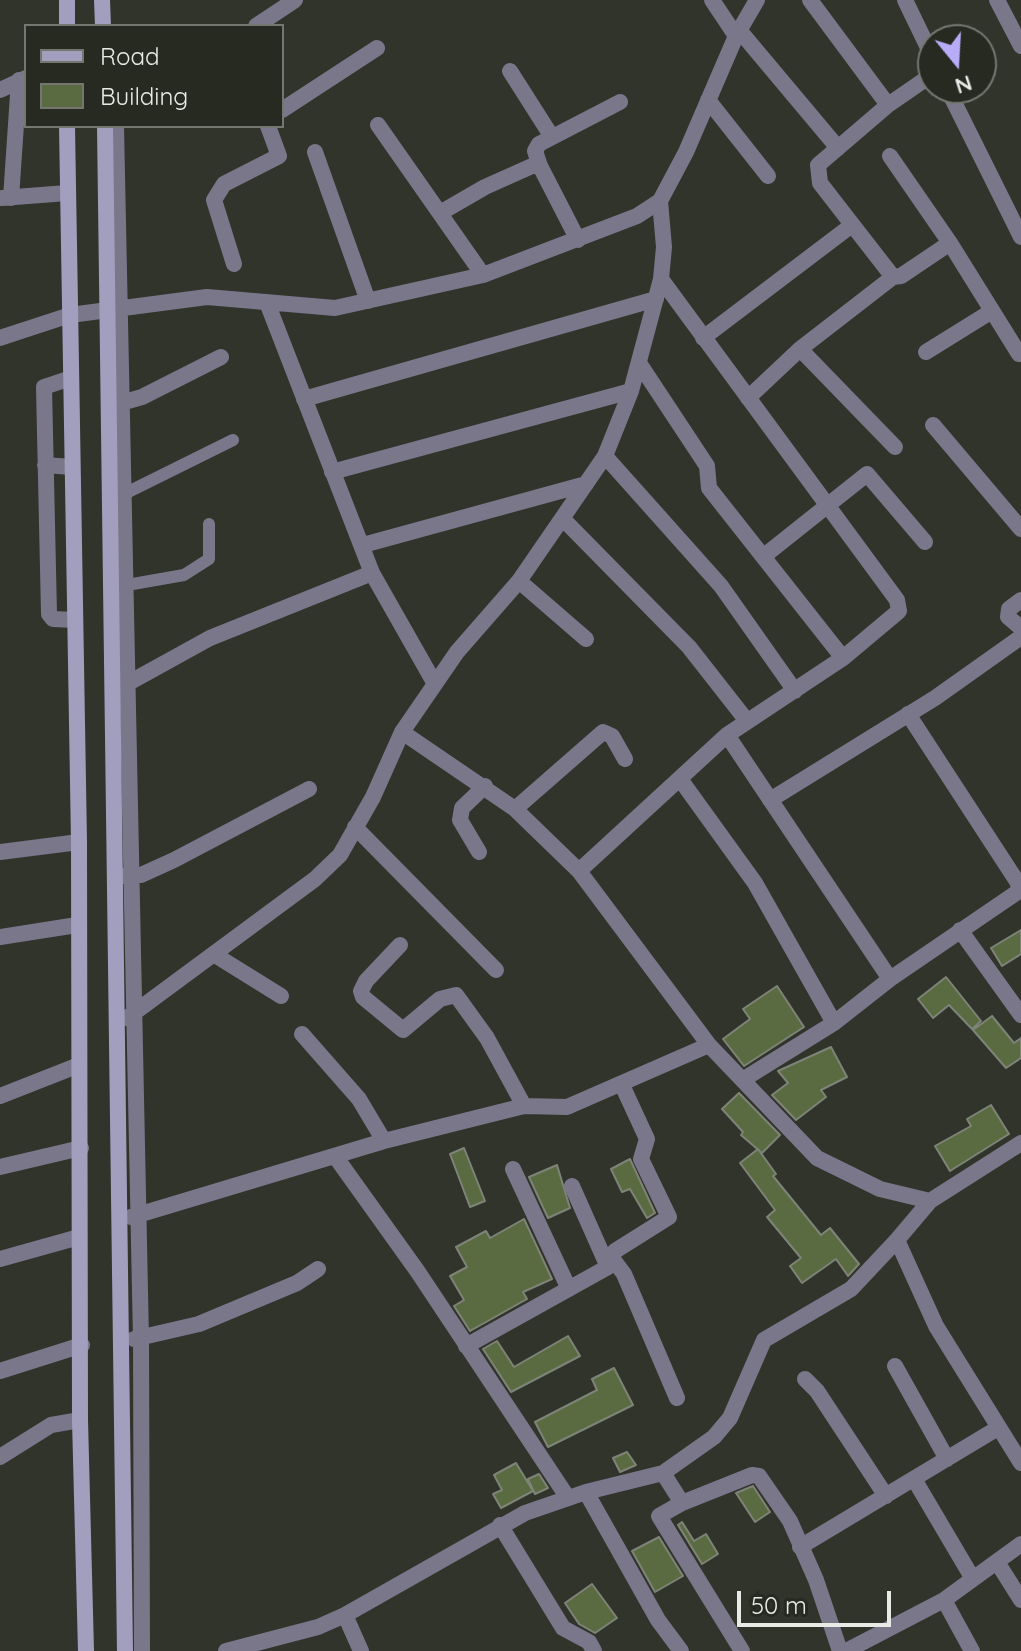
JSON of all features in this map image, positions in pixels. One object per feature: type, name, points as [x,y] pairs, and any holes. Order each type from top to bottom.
[{"type":"main road","points":[[67,0],[67,24]]},
{"type":"main road","points":[[102,0],[103,24]]},
{"type":"main road","points":[[67,128],[79,842],[80,1420],[86,1651]]},
{"type":"main road","points":[[105,128],[113,308],[119,586],[112,693],[122,876],[118,1025],[125,1651]]},
{"type":"street","points":[[712,0],[838,148]]},
{"type":"street","points":[[0,338],[70,315],[207,297],[268,305],[335,308],[483,275],[637,216],[660,201],[686,152],[737,33],[757,0]]},
{"type":"street","points":[[810,0],[888,105]]},
{"type":"street","points":[[905,0],[917,25]]},
{"type":"street","points":[[997,0],[1021,46]]},
{"type":"street","points":[[259,24],[289,2]]},
{"type":"street","points":[[284,109],[377,48]]},
{"type":"street","points":[[510,71],[552,137]]},
{"type":"street","points":[[0,90],[23,79]]},
{"type":"street","points":[[23,79],[5,198],[67,193]]},
{"type":"street","points":[[893,277],[817,176],[818,165],[888,105],[917,85]]},
{"type":"street","points":[[708,100],[768,176]]},
{"type":"street","points":[[578,240],[535,151],[552,137],[620,102]]},
{"type":"street","points":[[955,104],[1021,237]]},
{"type":"street","points":[[378,125],[483,275]]},
{"type":"street","points":[[113,308],[116,128]]},
{"type":"street","points":[[234,264],[214,200],[224,184],[279,156],[269,128]]},
{"type":"street","points":[[315,152],[368,301]]},
{"type":"street","points":[[890,156],[950,243],[1019,354]]},
{"type":"street","points":[[440,213],[485,187],[532,166],[540,166]]},
{"type":"street","points":[[118,1025],[315,879],[340,855],[373,797],[402,732],[457,652],[519,581],[605,456],[631,391],[661,279],[664,247],[660,201]]},
{"type":"street","points":[[703,338],[852,225]]},
{"type":"street","points":[[748,398],[800,349],[893,277],[901,276],[950,243]]},
{"type":"street","points":[[579,871],[727,735],[843,658],[891,619],[900,606],[661,279]]},
{"type":"street","points":[[304,399],[656,299]]},
{"type":"street","points":[[268,305],[372,573],[435,684]]},
{"type":"street","points":[[926,352],[992,311]]},
{"type":"street","points":[[800,349],[895,447]]},
{"type":"street","points":[[115,404],[221,357]]},
{"type":"street","points":[[639,363],[707,466],[709,488],[843,658]]},
{"type":"street","points":[[71,378],[44,387],[45,465],[49,614],[53,619],[75,620]]},
{"type":"street","points":[[332,472],[631,391]]},
{"type":"street","points":[[933,425],[1021,529]]},
{"type":"street","points":[[605,456],[721,586],[795,691]]},
{"type":"street","points":[[45,465],[72,467]]},
{"type":"street","points":[[764,556],[867,474],[925,542]]},
{"type":"street","points":[[363,545],[586,484]]},
{"type":"street","points":[[563,519],[689,647],[747,721]]},
{"type":"street","points":[[112,693],[210,638],[372,573]]},
{"type":"street","points":[[519,581],[586,639]]},
{"type":"street","points":[[119,586],[129,682],[122,876],[132,1014],[138,1215],[142,1651]]},
{"type":"street","points":[[1021,600],[1009,609],[1008,617],[1021,628]]},
{"type":"street","points":[[770,800],[908,714],[1021,637]]},
{"type":"street","points":[[744,1079],[834,1023],[890,979],[1019,891],[1018,883],[908,714]]},
{"type":"street","points":[[402,732],[515,809],[579,871],[709,1045],[817,1158],[880,1189],[930,1201]]},
{"type":"street","points":[[515,809],[603,732],[612,736],[625,759]]},
{"type":"street","points":[[727,735],[890,979]]},
{"type":"street","points":[[680,779],[755,883],[834,1023]]},
{"type":"street","points":[[479,852],[460,820],[462,808],[485,786]]},
{"type":"street","points":[[122,876],[141,875],[174,860],[309,789]]},
{"type":"street","points":[[355,827],[496,970]]},
{"type":"street","points":[[0,852],[79,842]]},
{"type":"street","points":[[0,937],[77,925]]},
{"type":"street","points":[[960,930],[1021,1015]]},
{"type":"street","points":[[400,945],[366,981],[361,991],[363,997],[403,1030],[440,999],[456,995],[487,1038],[524,1106]]},
{"type":"street","points":[[215,955],[281,996]]},
{"type":"street","points":[[302,1034],[359,1099],[384,1141]]},
{"type":"street","points":[[119,1221],[272,1172],[384,1141],[524,1106],[567,1107],[709,1045]]},
{"type":"street","points":[[0,1096],[79,1065]]},
{"type":"street","points":[[466,1346],[610,1263],[615,1251],[669,1217],[641,1159],[647,1139],[622,1085]]},
{"type":"street","points":[[226,1651],[318,1627],[345,1615],[500,1525],[586,1492],[663,1473],[714,1437],[730,1418],[764,1340],[851,1289],[930,1201],[1021,1143]]},
{"type":"street","points":[[0,1167],[81,1148]]},
{"type":"street","points":[[335,1156],[568,1498]]},
{"type":"street","points":[[513,1169],[569,1289]]},
{"type":"street","points":[[572,1186],[610,1263],[624,1274],[677,1398]]},
{"type":"street","points":[[0,1259],[79,1237]]},
{"type":"street","points":[[897,1240],[936,1326],[1020,1459]]},
{"type":"street","points":[[121,1342],[199,1324],[297,1283],[318,1269]]},
{"type":"street","points":[[0,1371],[82,1345]]},
{"type":"street","points":[[895,1366],[947,1459]]},
{"type":"street","points":[[805,1379],[817,1391],[886,1496]]},
{"type":"street","points":[[0,1457],[51,1425],[80,1420]]},
{"type":"street","points":[[800,1547],[998,1428]]},
{"type":"street","points":[[663,1473],[682,1503]]},
{"type":"street","points":[[742,1651],[659,1516],[745,1475],[759,1476],[790,1521],[843,1651],[883,1644],[1021,1544]]},
{"type":"street","points":[[914,1479],[973,1579]]},
{"type":"street","points":[[586,1492],[658,1620],[681,1651]]},
{"type":"street","points":[[500,1525],[563,1628],[589,1642],[594,1651]]},
{"type":"street","points":[[997,1562],[1021,1600]]},
{"type":"street","points":[[944,1600],[972,1651]]},
{"type":"street","points":[[345,1615],[361,1651]]},
{"type":"lane","points":[[117,495],[233,440]]},
{"type":"lane","points":[[119,586],[184,575],[209,559],[209,524]]},
{"type":"building","points":[[1021,930],[1021,954],[1002,966],[991,948]]},
{"type":"building","points":[[946,977],[981,1021],[972,1029],[949,1005],[933,1018],[918,999]]},
{"type":"building","points":[[777,986],[804,1027],[744,1066],[723,1039],[750,1019],[743,1009]]},
{"type":"building","points":[[992,1016],[1014,1043],[1021,1038],[1021,1058],[1006,1068],[973,1030]]},
{"type":"building","points":[[831,1047],[847,1077],[821,1090],[826,1097],[796,1120],[772,1095],[788,1083],[778,1071]]},
{"type":"building","points":[[739,1093],[780,1135],[762,1153],[741,1135],[743,1132],[722,1109]]},
{"type":"building","points":[[991,1105],[1009,1134],[950,1171],[935,1146],[971,1126],[967,1119]]},
{"type":"building","points":[[464,1148],[485,1201],[470,1207],[450,1154]]},
{"type":"building","points":[[758,1149],[776,1174],[773,1176],[821,1235],[830,1228],[859,1264],[848,1276],[836,1259],[802,1283],[790,1266],[801,1258],[767,1217],[775,1210],[740,1163]]},
{"type":"building","points":[[630,1159],[655,1213],[647,1218],[630,1189],[622,1192],[611,1169]]},
{"type":"building","points":[[557,1165],[570,1208],[548,1218],[529,1177]]},
{"type":"building","points":[[524,1219],[552,1279],[523,1292],[527,1299],[470,1331],[454,1306],[464,1300],[450,1276],[467,1267],[456,1247],[486,1231],[490,1238]]},
{"type":"building","points":[[568,1336],[580,1356],[511,1392],[483,1349],[497,1341],[514,1367]]},
{"type":"building","points":[[614,1368],[633,1405],[548,1447],[535,1422],[597,1390],[592,1379]]},
{"type":"building","points":[[627,1452],[636,1465],[620,1472],[613,1458]]},
{"type":"building","points":[[516,1463],[533,1491],[501,1508],[493,1494],[502,1490],[494,1475]]},
{"type":"building","points":[[539,1474],[548,1488],[535,1494],[528,1479]]},
{"type":"building","points":[[753,1486],[770,1512],[755,1522],[736,1493]]},
{"type":"building","points":[[682,1522],[694,1541],[706,1534],[718,1554],[702,1564],[678,1525]]},
{"type":"building","points":[[659,1537],[683,1576],[655,1592],[632,1551]]},
{"type":"building","points":[[592,1584],[617,1618],[595,1633],[579,1624],[565,1603]]}]
